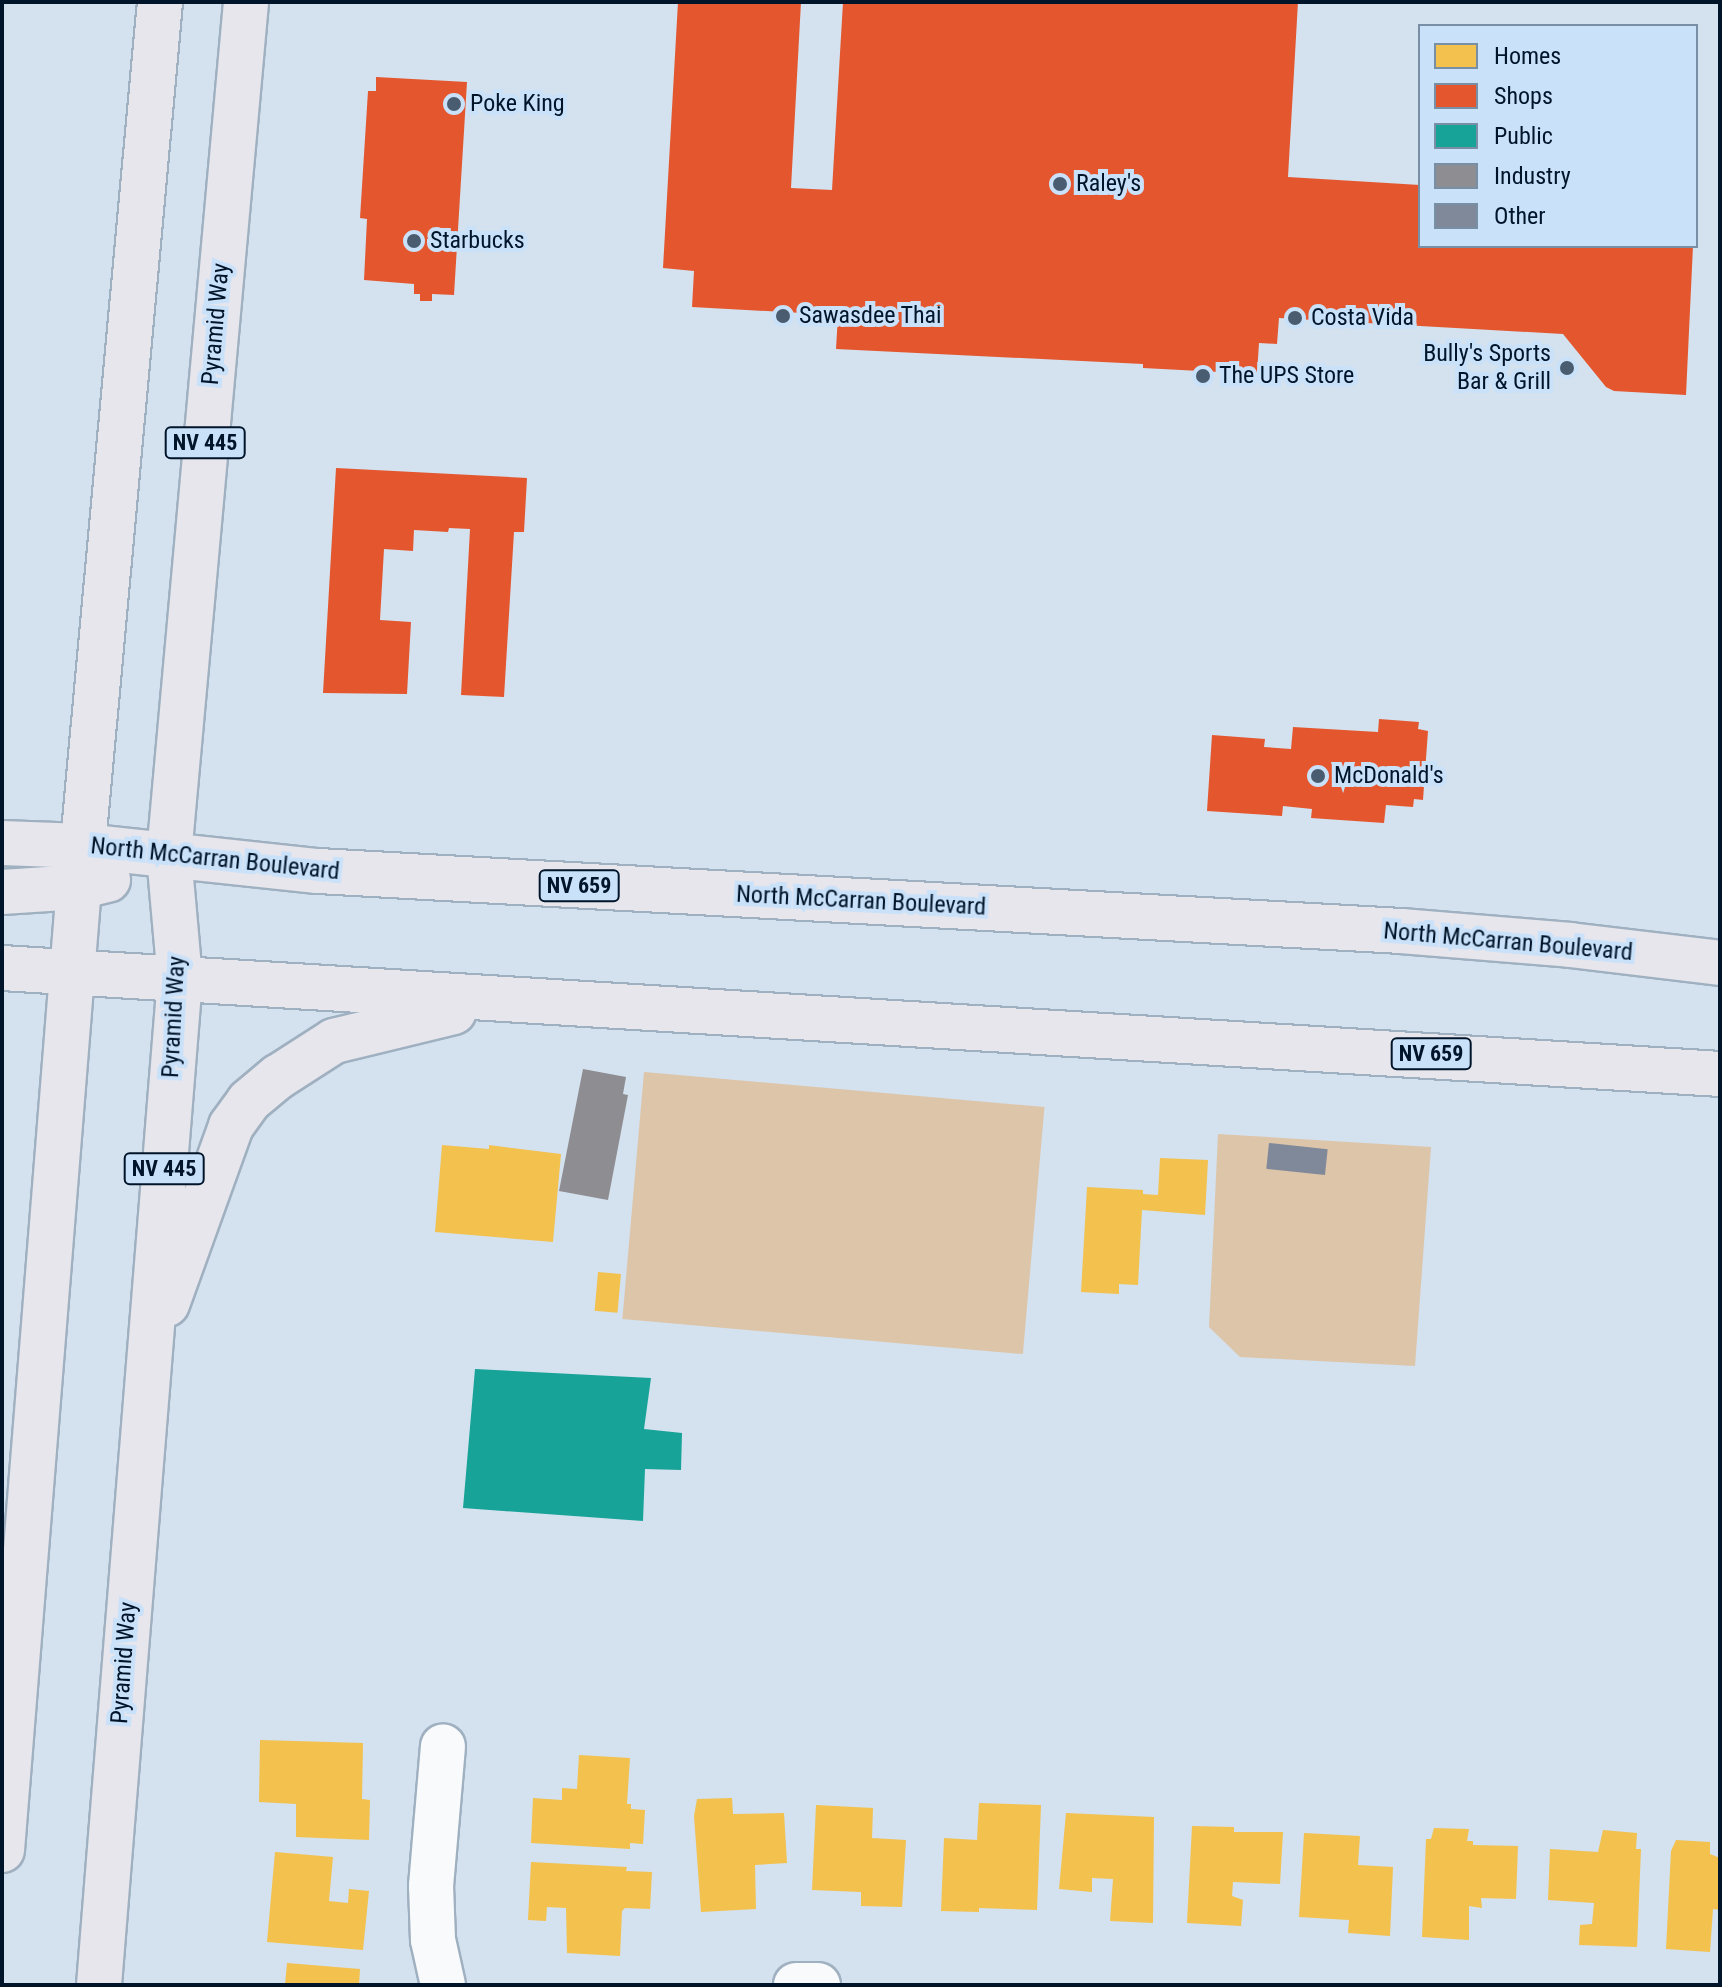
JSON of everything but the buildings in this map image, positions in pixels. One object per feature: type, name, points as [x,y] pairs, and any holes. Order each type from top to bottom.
[{"type":"main road","points":[[2,1850],[72,971],[160,2]]},
{"type":"main road","name":"Pyramid Way","points":[[99,1985],[147,1358],[180,979],[169,855],[246,2]]},
{"type":"main road","name":"North McCarran Boulevard","points":[[2,843],[81,867],[169,855],[334,872],[1401,931],[1570,945],[1720,963]]},
{"type":"main road","points":[[2,892],[81,867]]},
{"type":"main road","name":"NV 659","points":[[2,968],[1720,1074]]},
{"type":"main road","points":[[147,1358],[231,1126],[249,1101],[278,1077],[334,1041],[394,1024],[510,1000]]},
{"type":"street","points":[[443,1747],[431,1886],[433,1940],[443,1985]]},
{"type":"street","points":[[796,1985],[818,1985]]},
{"type":"shaded area","points":[[644,1072],[1044,1107],[1023,1354],[622,1319]]},
{"type":"shaded area","points":[[1218,1134],[1431,1147],[1415,1366],[1240,1357],[1209,1327]]},
{"type":"place","name":"Poke King","points":[[454,104]]},
{"type":"place","name":"Raley's","points":[[1060,184]]},
{"type":"place","name":"Starbucks","points":[[414,241]]},
{"type":"place","name":"Sawasdee Thai","points":[[783,316]]},
{"type":"place","name":"Costa Vida","points":[[1295,318]]},
{"type":"place","name":"Bully's Sports Bar & Grill","points":[[1567,368]]},
{"type":"place","name":"The UPS Store","points":[[1203,376]]},
{"type":"place","name":"McDonald's","points":[[1318,776]]}]
